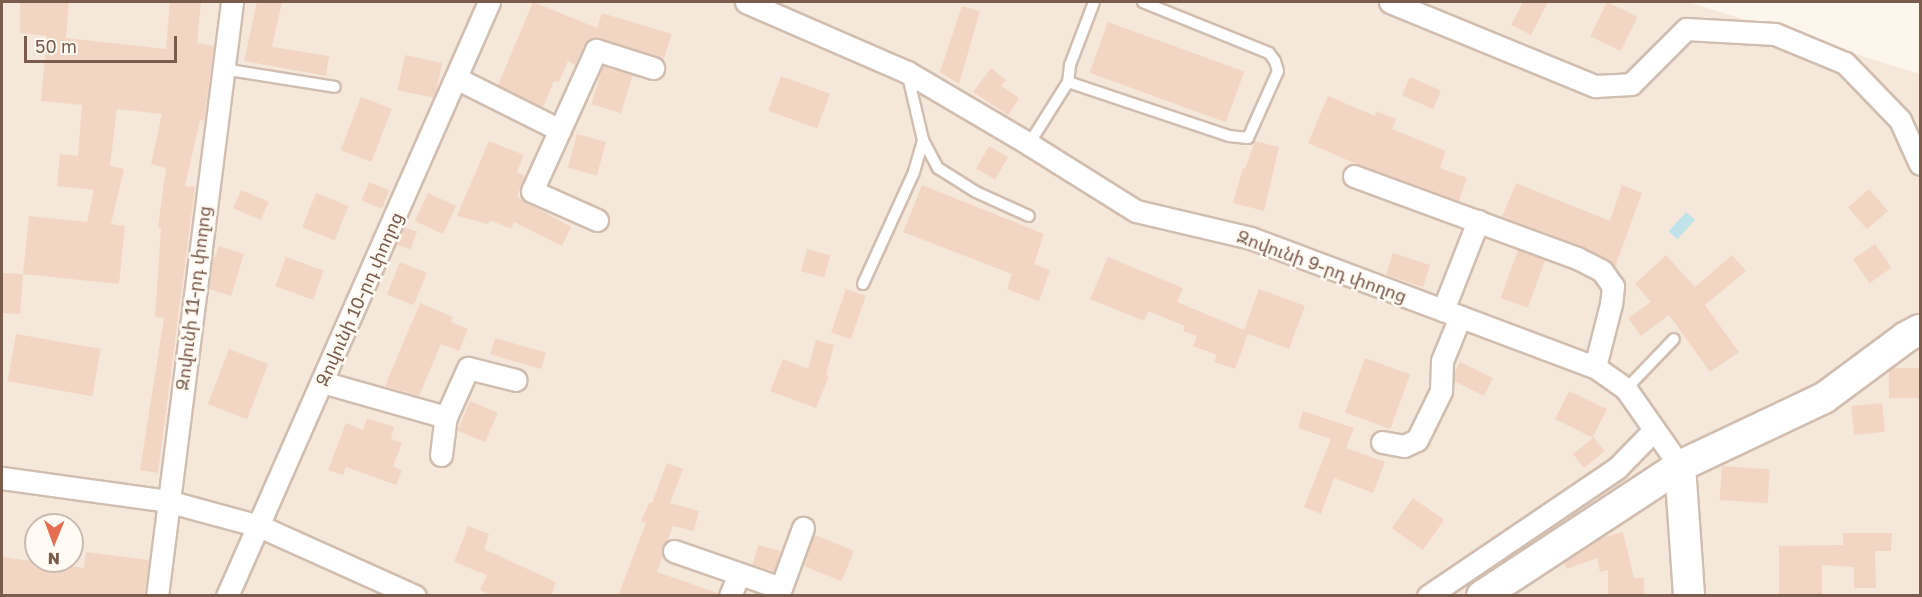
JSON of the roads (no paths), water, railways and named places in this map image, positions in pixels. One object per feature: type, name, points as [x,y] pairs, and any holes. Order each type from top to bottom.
[{"type":"street","name":"Զովունի 11-րդ փողոց","points":[[157,596],[167,501],[232,2]]},
{"type":"street","name":"Զովունի 10-րդ փողոց","points":[[227,596],[489,2]]},
{"type":"street","name":"Զովունի 9-րդ փողոց","points":[[746,2],[907,72],[1136,211],[1251,238],[1595,367],[1626,389],[1680,466]]},
{"type":"street","points":[[1390,2],[1595,86],[1631,84],[1686,29],[1775,34],[1845,63],[1900,120],[1920,164]]},
{"type":"street","points":[[597,220],[532,191],[596,50],[653,68]]},
{"type":"street","points":[[456,78],[560,130]]},
{"type":"street","points":[[1354,176],[1577,258],[1602,271],[1613,285],[1611,304],[1595,367]]},
{"type":"street","points":[[1382,442],[1404,446],[1417,440],[1441,391],[1442,361],[1452,313],[1478,221]]},
{"type":"street","points":[[1482,596],[1680,466],[1824,398],[1906,337],[1920,330]]},
{"type":"street","points":[[441,455],[446,417],[468,368],[516,380]]},
{"type":"street","points":[[322,382],[446,417]]},
{"type":"street","points":[[1428,596],[1617,468],[1654,430]]},
{"type":"street","points":[[1680,466],[1689,596]]},
{"type":"street","points":[[2,477],[167,501],[259,526],[415,596]]},
{"type":"street","points":[[674,551],[781,588],[803,528]]},
{"type":"street","points":[[730,596],[739,574]]},
{"type":"lane","points":[[1029,144],[1068,82],[1070,65],[1094,2]]},
{"type":"lane","points":[[1068,82],[1229,136],[1248,138],[1278,71],[1269,52],[1143,2]]},
{"type":"lane","points":[[223,69],[335,87]]},
{"type":"lane","points":[[907,72],[923,140],[938,168],[976,192],[1029,216]]},
{"type":"lane","points":[[862,284],[914,172],[923,140]]},
{"type":"lane","points":[[1626,389],[1674,339]]},
{"type":"water","points":[[1686,212],[1695,220],[1678,239],[1669,231]]}]
